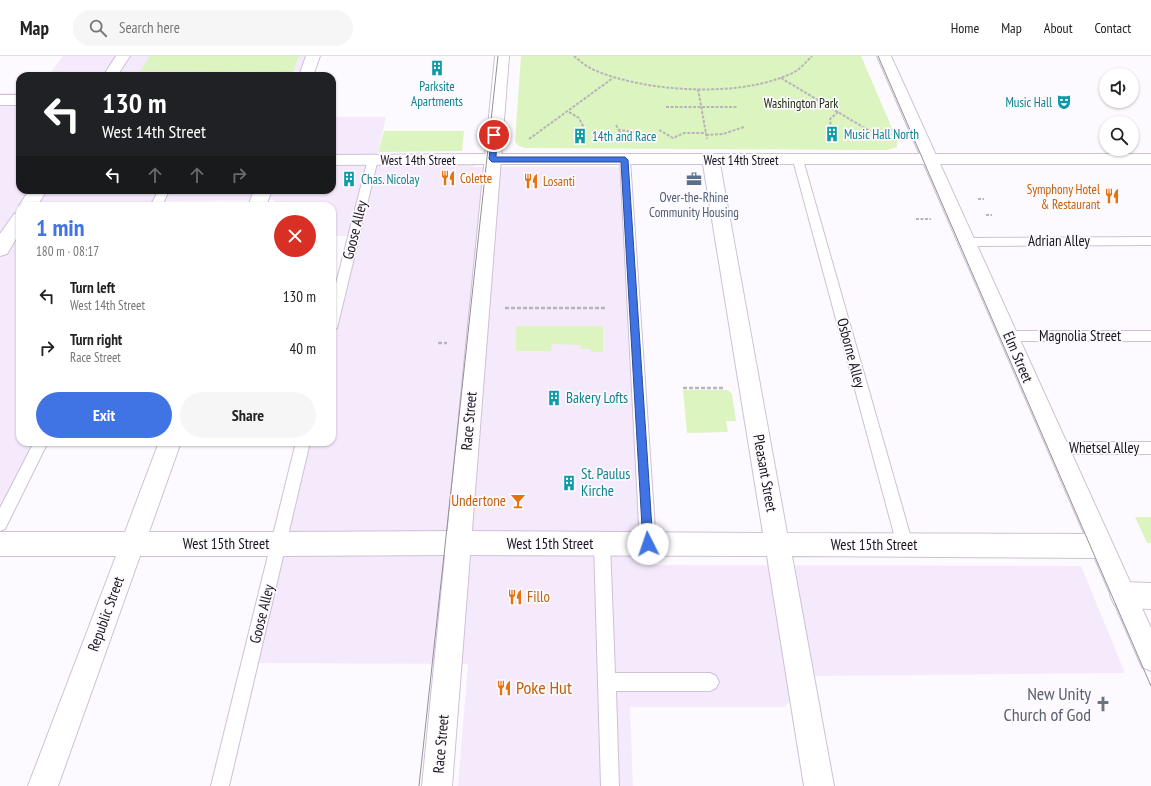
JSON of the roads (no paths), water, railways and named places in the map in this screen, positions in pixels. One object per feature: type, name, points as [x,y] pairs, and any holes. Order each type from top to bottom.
[{"type":"street","points":[[113,72],[123,56]]},
{"type":"street","points":[[307,72],[313,56]]},
{"type":"street","name":"Race Street","points":[[437,786],[502,56]]},
{"type":"street","name":"Elm Street","points":[[884,56],[1009,336],[1100,546],[1151,658]]},
{"type":"street","points":[[0,100],[16,100]]},
{"type":"street","name":"West 14th Street","points":[[336,160],[625,160],[709,153],[798,160],[1151,159]]},
{"type":"street","name":"Pleasant Street","points":[[709,153],[819,786]]},
{"type":"street","points":[[1,246],[16,224]]},
{"type":"street","name":"Republic Street","points":[[43,786],[133,543],[157,446]]},
{"type":"street","name":"West 15th Street","points":[[0,544],[602,543],[1100,546]]},
{"type":"street","points":[[1123,595],[1151,596]]},
{"type":"lane","name":"Goose Alley","points":[[336,308],[373,160]]},
{"type":"lane","points":[[625,160],[648,544]]},
{"type":"lane","name":"Osborne Alley","points":[[798,160],[905,545]]},
{"type":"lane","name":"Adrian Alley","points":[[967,242],[1151,241]]},
{"type":"lane","name":"Magnolia Street","points":[[1009,336],[1151,336]]},
{"type":"lane","points":[[0,524],[39,446]]},
{"type":"lane","name":"Goose Alley","points":[[220,786],[302,446]]},
{"type":"lane","name":"Whetsel Alley","points":[[1057,448],[1151,448]]},
{"type":"lane","points":[[602,543],[610,786]]},
{"type":"lane","points":[[607,682],[710,682]]},
{"type":"tram line","points":[[419,786],[498,56]]},
{"type":"tram line","points":[[878,56],[1151,686]]},
{"type":"place","name":"Parksite Apartments","points":[[437,68]]},
{"type":"place","name":"Music Hall","points":[[1064,102]]},
{"type":"place","name":"Music Hall North","points":[[832,134]]},
{"type":"place","name":"14th and Race","points":[[580,136]]},
{"type":"place","name":"Colette","points":[[448,178]]},
{"type":"place","name":"Chas. Nicolay","points":[[349,179]]},
{"type":"place","name":"Over-the-Rhine Community Housing","points":[[694,179]]},
{"type":"place","name":"Losanti","points":[[531,181]]},
{"type":"place","name":"Symphony Hotel & Restaurant","points":[[1112,196]]},
{"type":"place","name":"Bakery Lofts","points":[[554,398]]},
{"type":"place","name":"St. Paulus Kirche","points":[[569,483]]},
{"type":"place","name":"Undertone","points":[[518,501]]},
{"type":"place","name":"Fillo","points":[[515,597]]},
{"type":"place","name":"Poke Hut","points":[[504,688]]},
{"type":"place","name":"New Unity Church of God","points":[[1103,704]]},
{"type":"park label","name":"Washington Park","points":[[801,103]]}]
